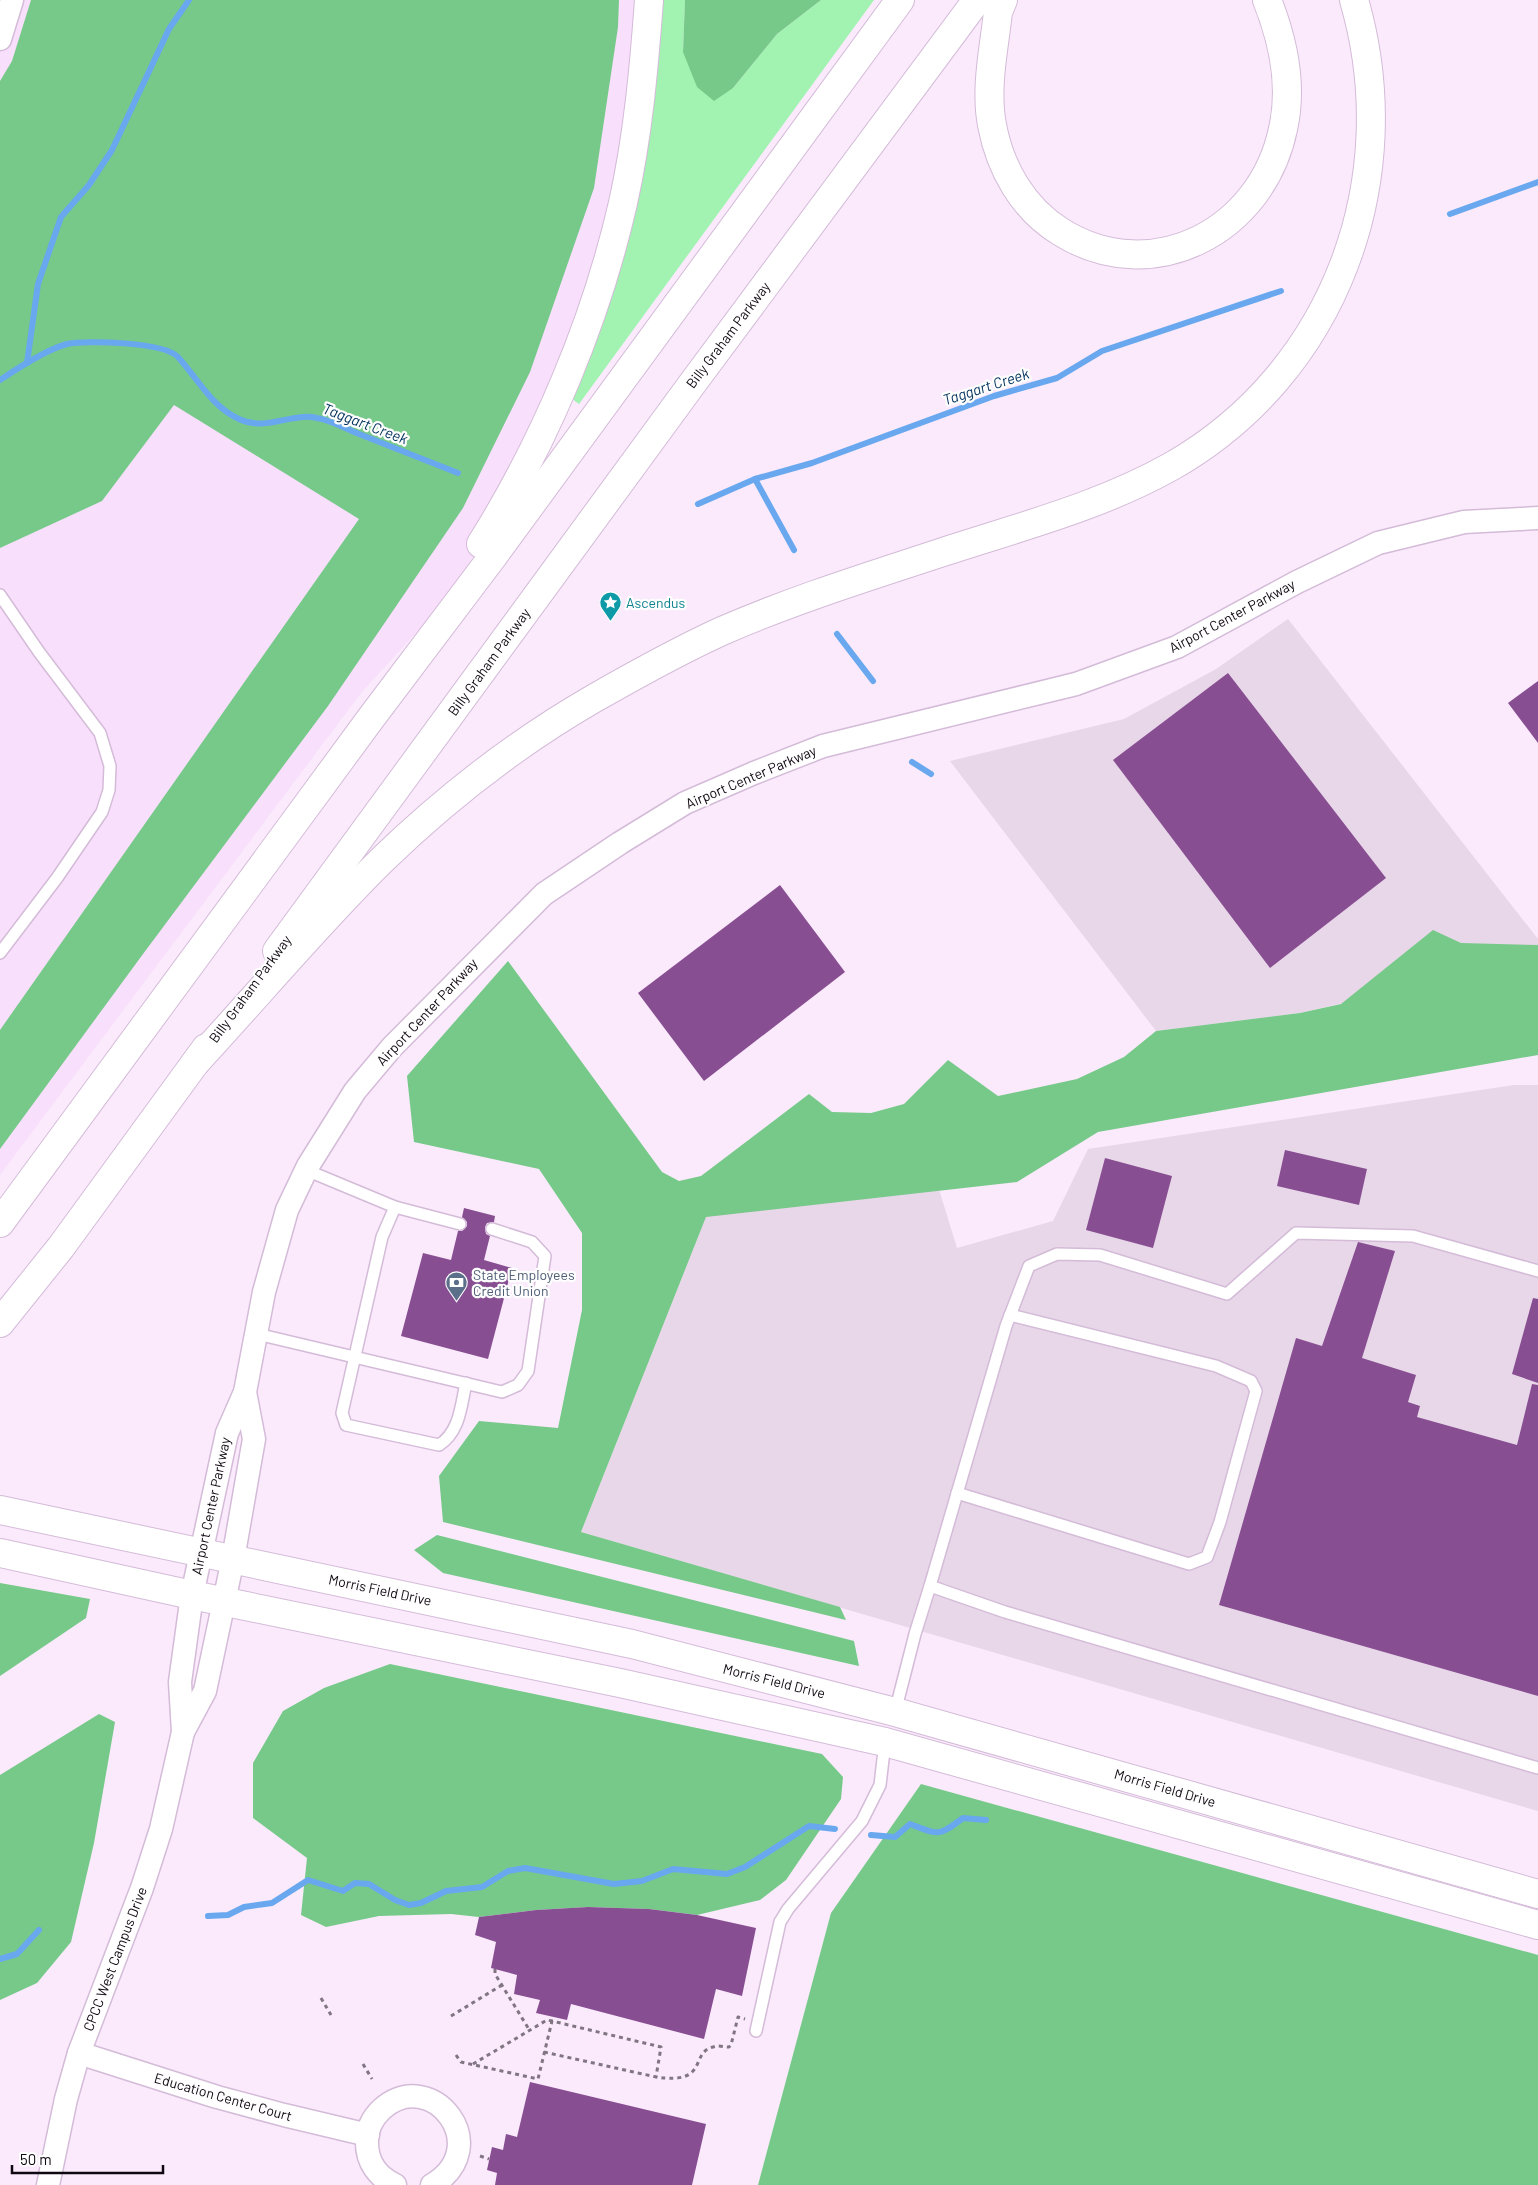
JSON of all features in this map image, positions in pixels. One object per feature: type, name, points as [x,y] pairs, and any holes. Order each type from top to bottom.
[{"type":"main road","points":[[370,718],[509,499],[575,355],[611,249],[623,202],[636,124],[649,0]]},
{"type":"main road","points":[[0,1223],[370,718],[494,555],[900,0]]},
{"type":"main road","name":"Billy Graham Parkway","points":[[0,1323],[61,1246],[686,392],[978,0]]},
{"type":"main road","points":[[1003,0],[998,12],[989,92],[994,133],[1001,157],[1015,187],[1028,205],[1049,225],[1073,240],[1100,251],[1130,255],[1159,254],[1188,246],[1214,233],[1233,218],[1262,184],[1276,157],[1284,128],[1286,99],[1285,63],[1279,30],[1267,0]]},
{"type":"main road","points":[[196,1062],[383,860],[458,793],[527,741],[586,703],[655,664],[705,640],[798,601],[1076,510],[1120,493],[1194,452],[1253,405],[1289,366],[1316,326],[1338,284],[1354,239],[1370,166],[1372,117],[1369,71],[1354,0]]},
{"type":"main road","name":"Morris Field Drive","points":[[0,1510],[632,1644],[895,1712],[1538,1894]]},
{"type":"main road","points":[[0,1553],[225,1602],[620,1682],[885,1742],[1538,1925]]},
{"type":"main road","points":[[885,1742],[895,1712]]},
{"type":"street","points":[[0,39],[12,0]]},
{"type":"street","name":"Airport Center Parkway","points":[[192,1595],[227,1433],[245,1392],[264,1292],[287,1210],[306,1170],[355,1091],[392,1047],[544,894],[620,843],[685,803],[823,746],[1076,684],[1177,647],[1296,582],[1378,543],[1464,522],[1538,518]]},
{"type":"street","name":"Airport Center Parkway","points":[[233,1559],[254,1439],[245,1392]]},
{"type":"street","name":"CPCC West Campus Drive","points":[[48,2185],[66,2100],[79,2053],[142,1888],[161,1829],[183,1732],[205,1690],[233,1559]]},
{"type":"street","name":"CPCC West Campus Drive","points":[[183,1732],[180,1682],[192,1595]]},
{"type":"street","name":"Education Center Court","points":[[79,2053],[217,2097],[284,2116],[368,2135]]},
{"type":"street","points":[[395,2185],[387,2181],[374,2167],[369,2157],[366,2142],[369,2127],[377,2114],[388,2104],[402,2098],[418,2097],[427,2099],[445,2110],[454,2122],[459,2137],[458,2152],[453,2167],[444,2178],[432,2185]]},
{"type":"lane","points":[[0,595],[40,652],[88,713],[100,733],[110,766],[109,790],[102,812],[57,878],[0,954]]},
{"type":"lane","points":[[306,1170],[395,1207],[460,1224]]},
{"type":"lane","points":[[395,1207],[382,1237],[342,1413],[346,1425],[440,1445],[447,1440],[456,1428],[466,1383]]},
{"type":"lane","points":[[257,1334],[502,1392],[518,1385],[528,1370],[545,1256],[532,1242],[492,1229]]},
{"type":"lane","points":[[895,1712],[915,1634],[1010,1315],[1029,1266],[1057,1254],[1100,1255],[1227,1294],[1296,1234],[1413,1236],[1538,1271]]},
{"type":"lane","points":[[957,1493],[1189,1564],[1207,1558],[1220,1522],[1256,1391],[1251,1382],[1216,1366],[1010,1315]]},
{"type":"lane","points":[[930,1586],[1006,1612],[1538,1768]]},
{"type":"lane","points":[[756,2031],[780,1922],[788,1909],[862,1821],[880,1785],[885,1742]]},
{"type":"path","points":[[495,1969],[495,1974],[530,2031]]},
{"type":"path","points":[[451,2016],[502,1985]]},
{"type":"path","points":[[321,1998],[331,2015]]},
{"type":"path","points":[[544,2052],[673,2080],[690,2074],[697,2067],[707,2049],[714,2046],[729,2047],[733,2042],[738,2018]]},
{"type":"path","points":[[472,2064],[547,2020],[660,2047],[656,2077]]},
{"type":"path","points":[[456,2055],[461,2062],[538,2079],[552,2021]]},
{"type":"path","points":[[363,2064],[372,2079]]},
{"type":"path","points":[[480,2156],[489,2158]]},
{"type":"shaded area","points":[[0,0],[649,0],[623,202],[509,499],[446,600],[361,693],[0,1175]]},
{"type":"shaded area","points":[[1288,619],[1538,939],[1538,958],[1300,1013],[1156,1031],[950,761],[1124,719],[1216,669]]},
{"type":"shaded area","points":[[1514,1085],[1538,1085],[1538,1811],[581,1532],[706,1217],[929,1157],[957,1248],[1053,1221],[1088,1149]]},
{"type":"green space","points":[[31,0],[619,0],[618,27],[594,188],[530,372],[463,508],[328,706],[0,1149],[0,1030],[359,519],[174,405],[102,501],[0,548],[0,81],[12,61]]},
{"type":"green space","points":[[661,0],[685,0],[683,52],[733,88],[777,34],[821,0],[874,0],[579,404],[568,396]]},
{"type":"green space","points":[[685,0],[821,0],[777,34],[733,88],[714,101],[697,87],[683,52]]},
{"type":"green space","points":[[1433,930],[1461,943],[1538,945],[1538,1055],[1098,1132],[1017,1182],[706,1217],[581,1532],[840,1607],[846,1620],[443,1522],[439,1476],[479,1421],[558,1428],[582,1310],[582,1233],[539,1169],[414,1142],[407,1076],[508,961],[662,1172],[679,1181],[701,1176],[809,1094],[832,1112],[871,1113],[904,1104],[948,1060],[998,1096],[1077,1079],[1124,1057],[1156,1031],[1300,1013],[1341,1004]]},
{"type":"green space","points":[[437,1535],[854,1641],[859,1666],[443,1573],[414,1550]]},
{"type":"green space","points":[[0,1583],[90,1599],[86,1618],[0,1676]]},
{"type":"green space","points":[[390,1664],[822,1754],[843,1777],[841,1799],[786,1880],[760,1900],[697,1915],[649,1909],[588,1907],[536,1910],[479,1917],[451,1914],[379,1916],[326,1927],[301,1915],[307,1858],[253,1818],[253,1763],[283,1711],[324,1688]]},
{"type":"green space","points":[[99,1714],[115,1722],[94,1843],[71,1942],[37,1983],[0,2000],[0,1775]]},
{"type":"green space","points":[[921,1784],[1538,1955],[1538,2185],[758,2185],[831,1913]]},
{"type":"building","points":[[1228,673],[1386,878],[1270,968],[1113,760]]},
{"type":"building","points":[[1538,681],[1538,743],[1508,703]]},
{"type":"building","points":[[780,885],[845,972],[704,1081],[638,993]]},
{"type":"building","points":[[1285,1150],[1367,1169],[1359,1205],[1277,1186]]},
{"type":"building","points":[[1105,1158],[1172,1176],[1153,1248],[1086,1230]]},
{"type":"building","name":"State Employees Credit Union","points":[[464,1208],[495,1216],[494,1222],[487,1223],[485,1227],[486,1234],[490,1236],[484,1260],[512,1268],[488,1359],[401,1336],[423,1253],[451,1260],[458,1231],[462,1231],[467,1226],[467,1222],[462,1217]]},
{"type":"building","points":[[1358,1242],[1395,1251],[1362,1358],[1416,1375],[1408,1402],[1420,1406],[1417,1417],[1517,1445],[1532,1384],[1538,1385],[1538,1696],[1219,1605],[1296,1338],[1322,1346]]},
{"type":"building","points":[[1533,1298],[1538,1299],[1538,1383],[1512,1374]]},
{"type":"building","points":[[588,1907],[649,1909],[697,1915],[756,1928],[742,1996],[716,1989],[704,2039],[571,2004],[567,2020],[536,2013],[540,2000],[514,1994],[517,1975],[491,1968],[496,1942],[475,1935],[479,1917],[536,1910]]},
{"type":"building","points":[[530,2082],[706,2124],[692,2185],[495,2185],[497,2173],[487,2170],[492,2147],[503,2150],[506,2134],[517,2137]]},
{"type":"waterway","points":[[27,363],[38,284],[61,217],[89,185],[112,150],[169,29],[189,0]]},
{"type":"waterway","name":"Taggart Creek","points":[[1450,214],[1538,182]]},
{"type":"waterway","name":"Taggart Creek","points":[[698,504],[755,479],[812,463],[994,396],[1057,378],[1102,351],[1281,291]]},
{"type":"waterway","name":"Taggart Creek","points":[[0,380],[42,354],[67,344],[107,342],[158,348],[178,357],[213,400],[229,414],[239,419],[259,423],[269,423],[298,417],[322,419],[458,473]]},
{"type":"waterway","points":[[755,479],[794,550]]},
{"type":"waterway","points":[[837,634],[873,681]]},
{"type":"waterway","points":[[912,762],[931,774]]},
{"type":"waterway","points":[[871,1835],[895,1837],[910,1824],[938,1832],[943,1831],[963,1818],[986,1820]]},
{"type":"waterway","points":[[208,1916],[228,1915],[244,1907],[272,1903],[308,1880],[343,1891],[355,1883],[369,1884],[395,1900],[409,1905],[421,1903],[446,1891],[482,1887],[508,1871],[525,1868],[614,1884],[642,1881],[673,1869],[727,1874],[745,1867],[809,1826],[835,1829]]},
{"type":"waterway","points":[[0,1959],[17,1954],[39,1930]]},
{"type":"place","name":"Ascendus","points":[[610,622]]},
{"type":"place","name":"State Employees Credit Union","points":[[457,1302]]}]
